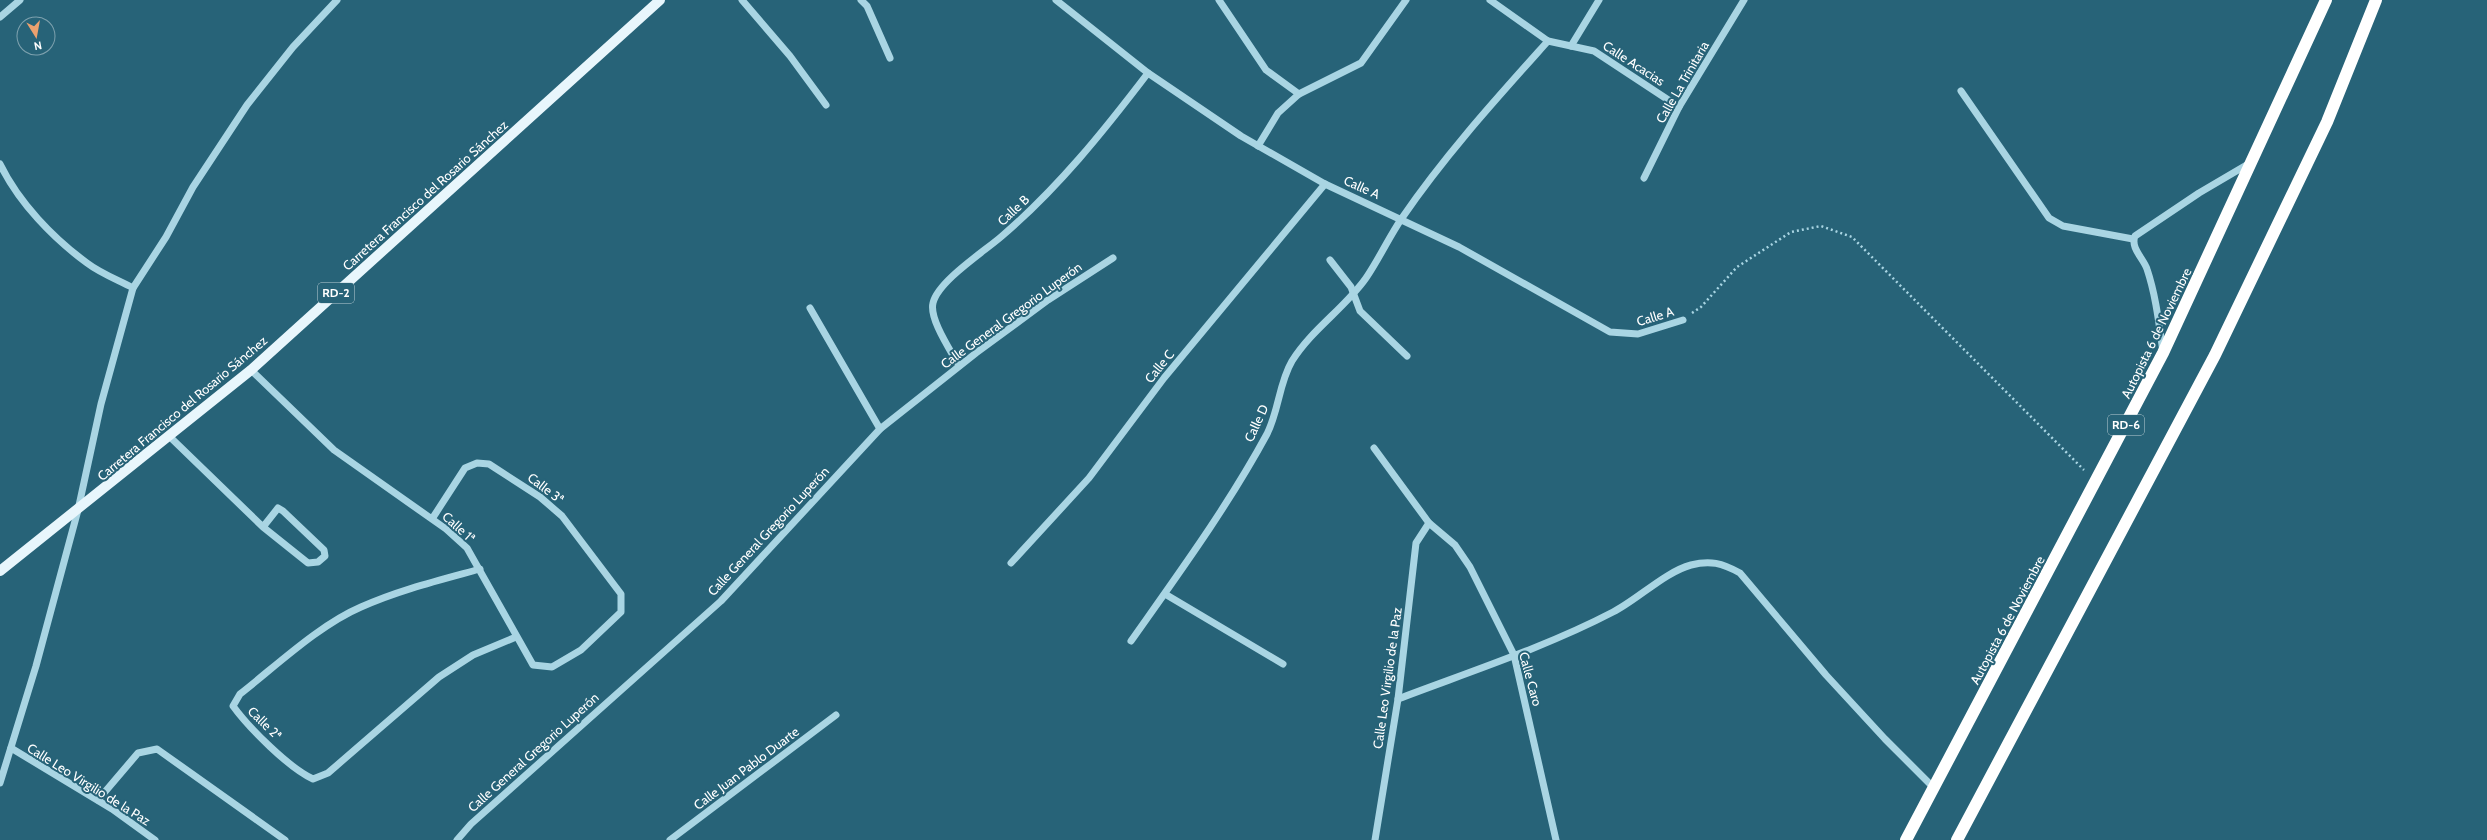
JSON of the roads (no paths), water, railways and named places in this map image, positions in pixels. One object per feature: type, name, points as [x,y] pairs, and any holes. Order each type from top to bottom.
[{"type":"highway","name":"Autopista 6 de Noviembre","points":[[1906,840],[1933,786],[2163,353],[2326,0]]},
{"type":"highway","points":[[1957,840],[2215,355],[2327,122],[2376,0]]},
{"type":"main road","name":"Carretera Francisco del Rosario Sánchez","points":[[0,571],[170,437],[251,370],[660,0]]},
{"type":"street","points":[[0,17],[20,0]]},
{"type":"street","points":[[0,783],[78,510],[101,404],[133,288],[166,237],[193,187],[247,105],[293,47],[337,0]]},
{"type":"street","points":[[742,0],[780,44],[826,106]]},
{"type":"street","points":[[860,0],[867,6],[890,58]]},
{"type":"street","name":"Calle A","points":[[1056,0],[1148,73],[1258,146],[1325,184],[1402,218],[1459,247],[1610,332],[1638,334],[1683,320]]},
{"type":"street","points":[[1219,0],[1266,70],[1299,94]]},
{"type":"street","points":[[1258,146],[1278,113],[1299,94],[1361,63],[1406,0]]},
{"type":"street","name":"Calle Acacias","points":[[1490,0],[1548,42],[1594,51],[1679,107]]},
{"type":"street","points":[[1571,46],[1599,0]]},
{"type":"street","name":"Calle La Trinitaria","points":[[1644,178],[1679,107],[1744,0]]},
{"type":"street","name":"Calle D","points":[[1131,641],[1214,523],[1268,432],[1277,411],[1283,382],[1291,363],[1305,343],[1353,294],[1366,278],[1402,218],[1470,128],[1548,42]]},
{"type":"street","name":"Calle B","points":[[959,366],[932,315],[936,296],[957,273],[1002,236],[1047,194],[1092,146],[1148,73]]},
{"type":"street","points":[[1961,91],[2049,218],[2063,226],[2133,239]]},
{"type":"street","points":[[2133,239],[2135,236],[2199,193],[2252,162]]},
{"type":"street","points":[[0,164],[6,177],[35,217],[88,264],[133,288]]},
{"type":"street","name":"Calle C","points":[[1011,563],[1089,478],[1164,378],[1325,184]]},
{"type":"street","points":[[2133,239],[2134,244],[2147,268],[2154,295],[2163,353]]},
{"type":"street","name":"Calle General Gregorio Luperón","points":[[457,840],[471,824],[721,600],[880,429],[959,366],[1048,300],[1112,258]]},
{"type":"street","points":[[1330,260],[1351,287],[1360,311],[1407,356]]},
{"type":"street","points":[[810,308],[880,429]]},
{"type":"street","name":"Calle 1ª","points":[[251,370],[334,450],[432,518],[467,548],[533,665],[552,667],[581,650],[621,612]]},
{"type":"street","points":[[170,437],[263,527],[308,563],[318,562],[325,556],[324,550],[284,510],[278,508],[274,511],[263,527]]},
{"type":"street","name":"Calle Caro","points":[[1374,448],[1428,523],[1454,545],[1470,567],[1514,655],[1556,840]]},
{"type":"street","name":"Calle 3ª","points":[[432,518],[465,468],[477,463],[489,464],[540,496],[562,516],[621,594],[621,612]]},
{"type":"street","name":"Calle Leo Virgilio de la Paz","points":[[1375,840],[1398,699],[1416,543],[1428,523]]},
{"type":"street","points":[[1398,699],[1514,655],[1613,612],[1688,566],[1709,562],[1724,564],[1740,573],[1826,675],[1884,739],[1933,786]]},
{"type":"street","name":"Calle 2ª","points":[[480,569],[401,591],[360,607],[333,622],[240,694],[232,706],[241,718],[300,773],[313,779],[328,773],[439,676],[473,655],[516,637]]},
{"type":"street","points":[[1165,594],[1283,664]]},
{"type":"street","name":"Calle Juan Pablo Duarte","points":[[670,840],[836,715]]},
{"type":"street","name":"Calle Leo Virgilio de la Paz","points":[[11,748],[98,800],[155,840]]},
{"type":"street","points":[[98,800],[138,753],[157,749],[285,840]]}]
